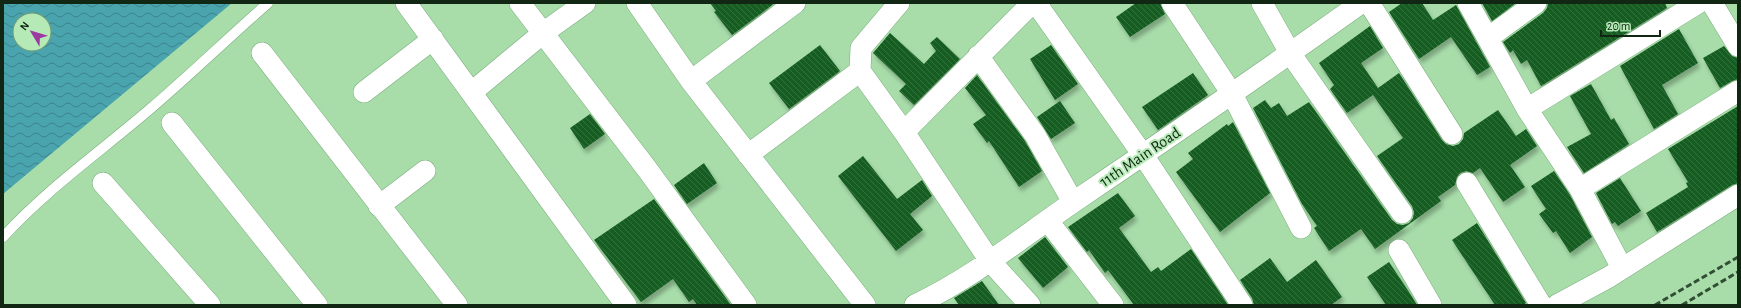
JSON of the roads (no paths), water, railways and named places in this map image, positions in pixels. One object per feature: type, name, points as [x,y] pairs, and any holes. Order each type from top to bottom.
[{"type":"street","points":[[406,3],[626,305]]},
{"type":"street","points":[[520,3],[647,168],[746,305]]},
{"type":"street","points":[[472,92],[543,33],[585,3]]},
{"type":"street","points":[[691,81],[795,3]]},
{"type":"street","points":[[904,132],[1032,3]]},
{"type":"street","points":[[1036,3],[1143,155],[1242,305]]},
{"type":"street","points":[[1172,3],[1232,94],[1302,228]]},
{"type":"street","points":[[1262,3],[1290,54],[1402,213]]},
{"type":"street","name":"11th Main Road","points":[[914,305],[944,298],[990,261],[1073,202],[1290,54],[1361,3]]},
{"type":"street","points":[[1369,3],[1452,134]]},
{"type":"street","points":[[1468,3],[1527,109],[1580,189],[1622,268]]},
{"type":"street","points":[[1488,38],[1536,3]]},
{"type":"street","points":[[1527,109],[1698,3]]},
{"type":"street","points":[[1712,3],[1738,46]]},
{"type":"street","points":[[640,4],[691,81],[865,305]]},
{"type":"street","points":[[892,6],[861,48],[860,71],[904,132],[990,261],[1030,305]]},
{"type":"street","points":[[364,92],[433,39]]},
{"type":"street","points":[[262,53],[457,305]]},
{"type":"street","points":[[978,56],[1035,135],[1073,202]]},
{"type":"street","points":[[748,155],[860,71]]},
{"type":"street","points":[[1580,189],[1738,91]]},
{"type":"street","points":[[172,124],[317,305]]},
{"type":"street","points":[[379,206],[425,171]]},
{"type":"street","points":[[103,183],[210,305]]},
{"type":"street","points":[[1468,183],[1541,305]]},
{"type":"street","points":[[1557,305],[1622,268],[1738,195]]},
{"type":"street","points":[[1048,221],[1114,305]]},
{"type":"street","points":[[1399,250],[1431,305]]},
{"type":"lane","points":[[3,237],[18,221],[85,162],[150,109],[268,3]]},
{"type":"water","points":[[3,3],[232,3],[3,194]]},
{"type":"railway","points":[[1655,305],[1738,257]]},
{"type":"railway","points":[[1682,305],[1738,272]]}]
